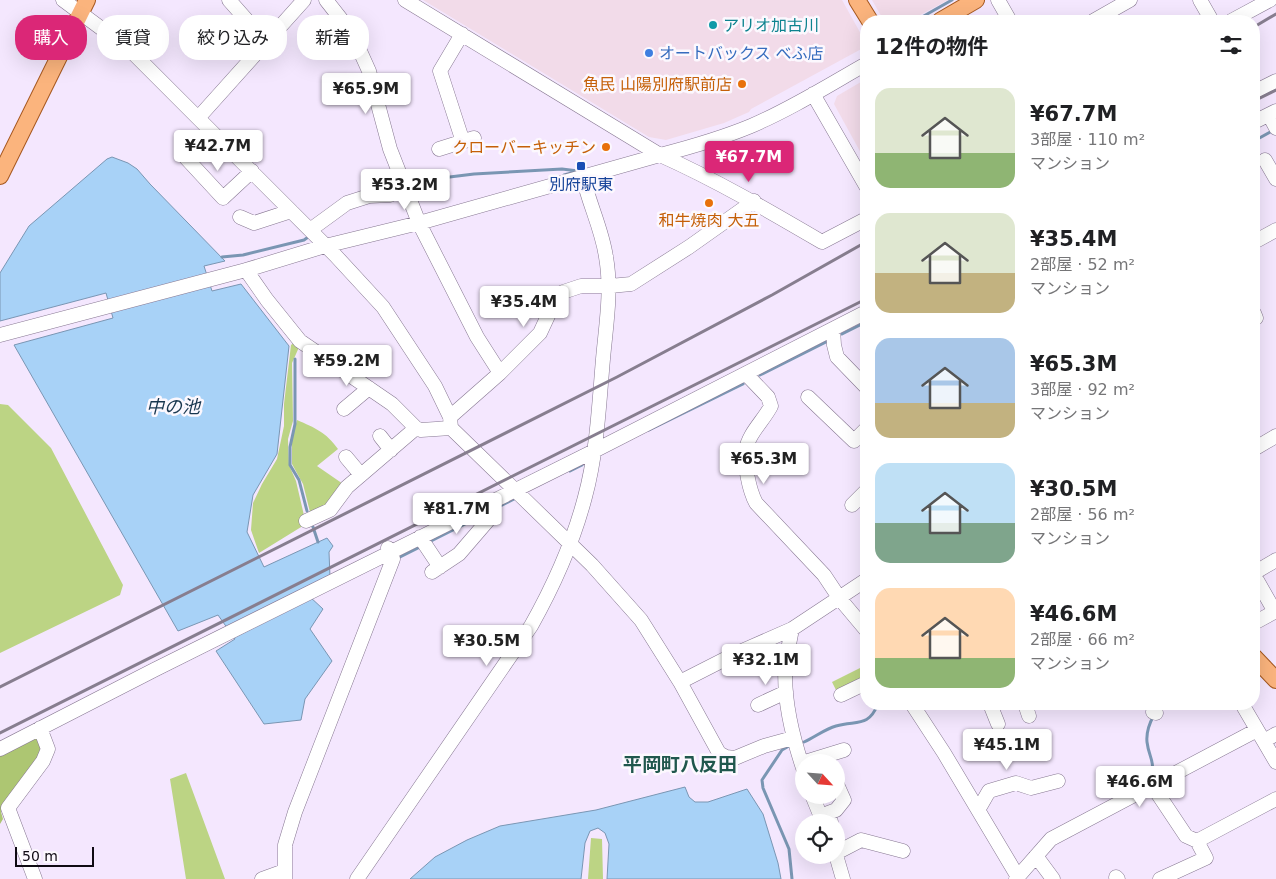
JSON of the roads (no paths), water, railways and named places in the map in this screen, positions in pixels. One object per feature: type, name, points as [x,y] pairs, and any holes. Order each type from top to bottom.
[{"type":"main road","points":[[857,0],[866,15]]},
{"type":"main road","points":[[950,15],[976,0]]},
{"type":"main road","points":[[0,176],[84,6]]},
{"type":"main road","points":[[1260,663],[1273,674]]},
{"type":"street","points":[[63,0],[84,6],[129,49],[292,211],[383,307],[435,386],[451,422],[515,489],[571,543],[641,620],[680,682],[719,753],[726,757],[736,758],[764,746],[793,738]]},
{"type":"street","points":[[229,0],[242,15]]},
{"type":"street","points":[[287,19],[304,0]]},
{"type":"street","points":[[326,0],[348,28],[369,71],[390,148],[419,223],[477,337],[500,373]]},
{"type":"street","points":[[405,0],[660,155],[694,170],[754,202],[822,242],[860,222]]},
{"type":"street","points":[[998,0],[1007,15]]},
{"type":"street","points":[[1103,15],[1130,0]]},
{"type":"street","points":[[1200,0],[1209,15]]},
{"type":"street","points":[[1242,15],[1270,0]]},
{"type":"street","points":[[439,149],[469,140],[440,71],[462,34]]},
{"type":"street","points":[[199,117],[250,60]]},
{"type":"street","points":[[0,335],[246,270],[325,246],[419,223],[697,146],[745,128],[813,94],[860,67]]},
{"type":"street","points":[[1260,89],[1276,82]]},
{"type":"street","points":[[813,94],[860,170]]},
{"type":"street","points":[[1260,119],[1272,113],[1276,128]]},
{"type":"street","points":[[186,158],[223,198],[252,171]]},
{"type":"street","points":[[1265,160],[1276,179]]},
{"type":"street","points":[[357,879],[531,626],[552,589],[571,543],[586,496],[594,451],[610,286],[604,247],[583,177]]},
{"type":"street","points":[[310,230],[347,203],[369,196],[390,195],[397,190],[403,181]]},
{"type":"street","points":[[246,270],[300,341],[392,404],[416,428],[421,430],[451,422],[540,332],[553,305],[563,292],[582,286],[631,284],[754,202]]},
{"type":"street","points":[[240,216],[254,223],[292,211]]},
{"type":"street","points":[[1260,239],[1276,230]]},
{"type":"street","points":[[0,748],[389,550],[420,537],[594,451],[860,315]]},
{"type":"street","points":[[833,329],[834,345],[838,357],[860,381]]},
{"type":"street","points":[[746,374],[768,397],[771,406],[753,433],[746,449],[751,494],[756,503],[824,576],[860,623]]},
{"type":"street","points":[[344,409],[369,388]]},
{"type":"street","points":[[808,397],[854,441],[860,435]]},
{"type":"street","points":[[306,521],[330,510],[334,502],[347,487],[416,428]]},
{"type":"street","points":[[380,436],[391,450]]},
{"type":"street","points":[[1260,445],[1276,436]]},
{"type":"street","points":[[346,457],[361,475]]},
{"type":"street","points":[[852,505],[860,494]]},
{"type":"street","points":[[420,537],[436,570],[459,554],[490,518],[491,501]]},
{"type":"street","points":[[262,879],[284,875],[285,845],[295,812],[393,559],[389,550]]},
{"type":"street","points":[[1260,570],[1276,560]]},
{"type":"street","points":[[680,682],[735,654],[792,629],[860,584]]},
{"type":"street","points":[[1260,585],[1275,611],[1260,620]]},
{"type":"street","points":[[792,629],[786,660],[786,692],[793,738],[800,754]]},
{"type":"street","points":[[842,695],[860,685]]},
{"type":"street","points":[[758,705],[786,692]]},
{"type":"street","points":[[919,710],[1017,878],[1053,834],[1152,785],[1266,735]]},
{"type":"street","points":[[992,710],[998,724]]},
{"type":"street","points":[[1247,710],[1266,735],[1276,762]]},
{"type":"street","points":[[35,879],[8,808],[46,755],[48,749],[40,728]]},
{"type":"street","points":[[833,754],[844,750]]},
{"type":"street","points":[[977,808],[981,805],[989,791],[1016,783],[1031,788],[1058,780]]},
{"type":"street","points":[[1152,785],[1186,836],[1197,841],[1206,858],[1160,879]]},
{"type":"street","points":[[1197,841],[1276,799]]},
{"type":"street","points":[[828,814],[836,810],[841,804]]},
{"type":"street","points":[[845,849],[861,840],[903,851]]},
{"type":"street","points":[[1036,856],[1054,879]]},
{"type":"street","points":[[839,864],[843,879]]},
{"type":"water","name":"中の池","points":[[112,157],[128,163],[137,169],[225,261],[204,266],[212,291],[241,284],[289,346],[277,454],[253,495],[247,532],[264,567],[327,538],[333,546],[329,552],[330,577],[309,596],[323,609],[310,629],[332,661],[305,699],[301,720],[264,724],[216,651],[235,639],[218,615],[178,631],[14,345],[113,318],[106,293],[0,321],[0,273],[29,226],[107,159]]},
{"type":"water","points":[[685,787],[689,797],[695,802],[708,802],[747,789],[763,814],[781,879],[607,879],[609,844],[605,833],[598,828],[590,831],[585,843],[581,879],[410,879],[435,857],[467,840],[500,826],[596,810]]},
{"type":"waterway","points":[[926,15],[952,0]]},
{"type":"waterway","points":[[1260,138],[1272,131]]},
{"type":"waterway","points":[[409,186],[417,181],[474,174],[562,169],[578,171]]},
{"type":"waterway","points":[[564,175],[586,169]]},
{"type":"waterway","points":[[222,257],[243,255],[304,240],[311,235]]},
{"type":"waterway","points":[[842,334],[860,325]]},
{"type":"waterway","points":[[760,375],[826,342]]},
{"type":"waterway","points":[[295,359],[295,424],[290,447],[290,465],[299,480],[307,511]]},
{"type":"waterway","points":[[649,430],[743,384]]},
{"type":"waterway","points":[[570,471],[582,465]]},
{"type":"waterway","points":[[494,509],[518,497]]},
{"type":"waterway","points":[[427,543],[487,513]]},
{"type":"waterway","points":[[313,527],[318,542]]},
{"type":"waterway","points":[[400,557],[422,546]]},
{"type":"waterway","points":[[804,742],[832,727],[866,720],[875,710]]},
{"type":"waterway","points":[[1149,781],[1152,761],[1147,735],[1154,715]]},
{"type":"waterway","points":[[789,746],[782,750],[762,780],[763,788],[789,849],[792,879]]},
{"type":"railway","points":[[1260,23],[1276,14]]},
{"type":"railway","points":[[1260,98],[1276,90]]},
{"type":"railway","points":[[0,687],[617,377],[772,295],[860,245]]},
{"type":"railway","points":[[0,733],[860,302]]},
{"type":"place","name":"アリオ加古川","points":[[713,25]]},
{"type":"place","name":"オートバックス べふ店","points":[[649,53]]},
{"type":"place","name":"魚民 山陽別府駅前店","points":[[742,84]]},
{"type":"place","name":"クローバーキッチン","points":[[606,147]]},
{"type":"place","name":"別府駅東","points":[[581,166]]},
{"type":"place","name":"和牛焼肉 大五","points":[[709,203]]},
{"type":"district","name":"平岡町八反田","points":[[680,764]]}]
